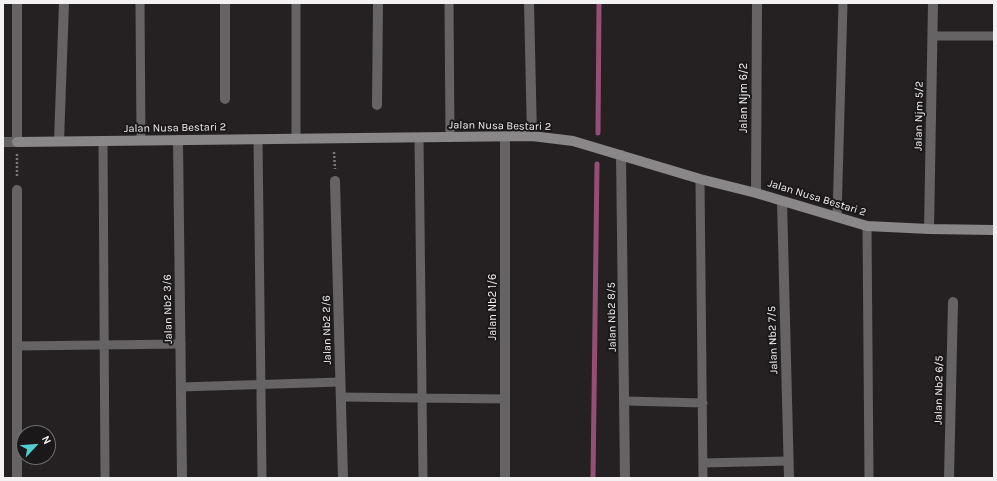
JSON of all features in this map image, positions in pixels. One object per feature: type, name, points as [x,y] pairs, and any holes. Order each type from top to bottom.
[{"type":"street","points":[[3,142],[17,142],[17,3]]},
{"type":"street","points":[[59,141],[64,3]]},
{"type":"street","points":[[225,3],[225,98]]},
{"type":"street","points":[[377,105],[378,3]]},
{"type":"street","points":[[529,3],[532,136]]},
{"type":"street","name":"Jalan Njm 6/2","points":[[756,192],[757,3]]},
{"type":"street","name":"Jalan Njm 5/2","points":[[929,229],[933,3]]},
{"type":"street","name":"Jalan Nusa Bestari 2","points":[[17,142],[532,136],[573,141],[700,179],[756,192],[867,226],[994,230]]},
{"type":"street","name":"Jalan Nb2 1/6","points":[[505,137],[506,478]]},
{"type":"street","name":"Jalan Nb2 3/6","points":[[178,140],[182,478]]},
{"type":"street","name":"Jalan Nb2 8/5","points":[[620,155],[626,401],[625,478]]},
{"type":"street","name":"Jalan Nb2 2/6","points":[[335,181],[343,478]]},
{"type":"street","points":[[17,190],[17,478]]},
{"type":"street","name":"Jalan Nb2 7/5","points":[[782,201],[788,478]]},
{"type":"street","name":"Jalan Nb2 6/5","points":[[949,478],[953,302]]},
{"type":"lane","points":[[140,3],[141,140]]},
{"type":"lane","points":[[296,3],[296,139]]},
{"type":"lane","points":[[449,3],[450,137]]},
{"type":"lane","points":[[837,217],[844,3]]},
{"type":"lane","points":[[933,36],[994,36]]},
{"type":"lane","points":[[419,138],[423,478]]},
{"type":"lane","points":[[258,139],[262,478]]},
{"type":"lane","points":[[103,141],[105,478]]},
{"type":"lane","points":[[700,179],[703,478]]},
{"type":"lane","points":[[867,226],[869,478]]},
{"type":"lane","points":[[17,346],[181,344]]},
{"type":"lane","points":[[181,387],[340,382]]},
{"type":"lane","points":[[341,397],[505,399]]},
{"type":"lane","points":[[626,401],[703,403]]},
{"type":"lane","points":[[703,462],[788,461]]},
{"type":"path","points":[[334,139],[335,181]]},
{"type":"path","points":[[17,142],[17,190]]},
{"type":"waterway","points":[[598,133],[599,3]]},
{"type":"waterway","points":[[593,478],[597,164]]}]
